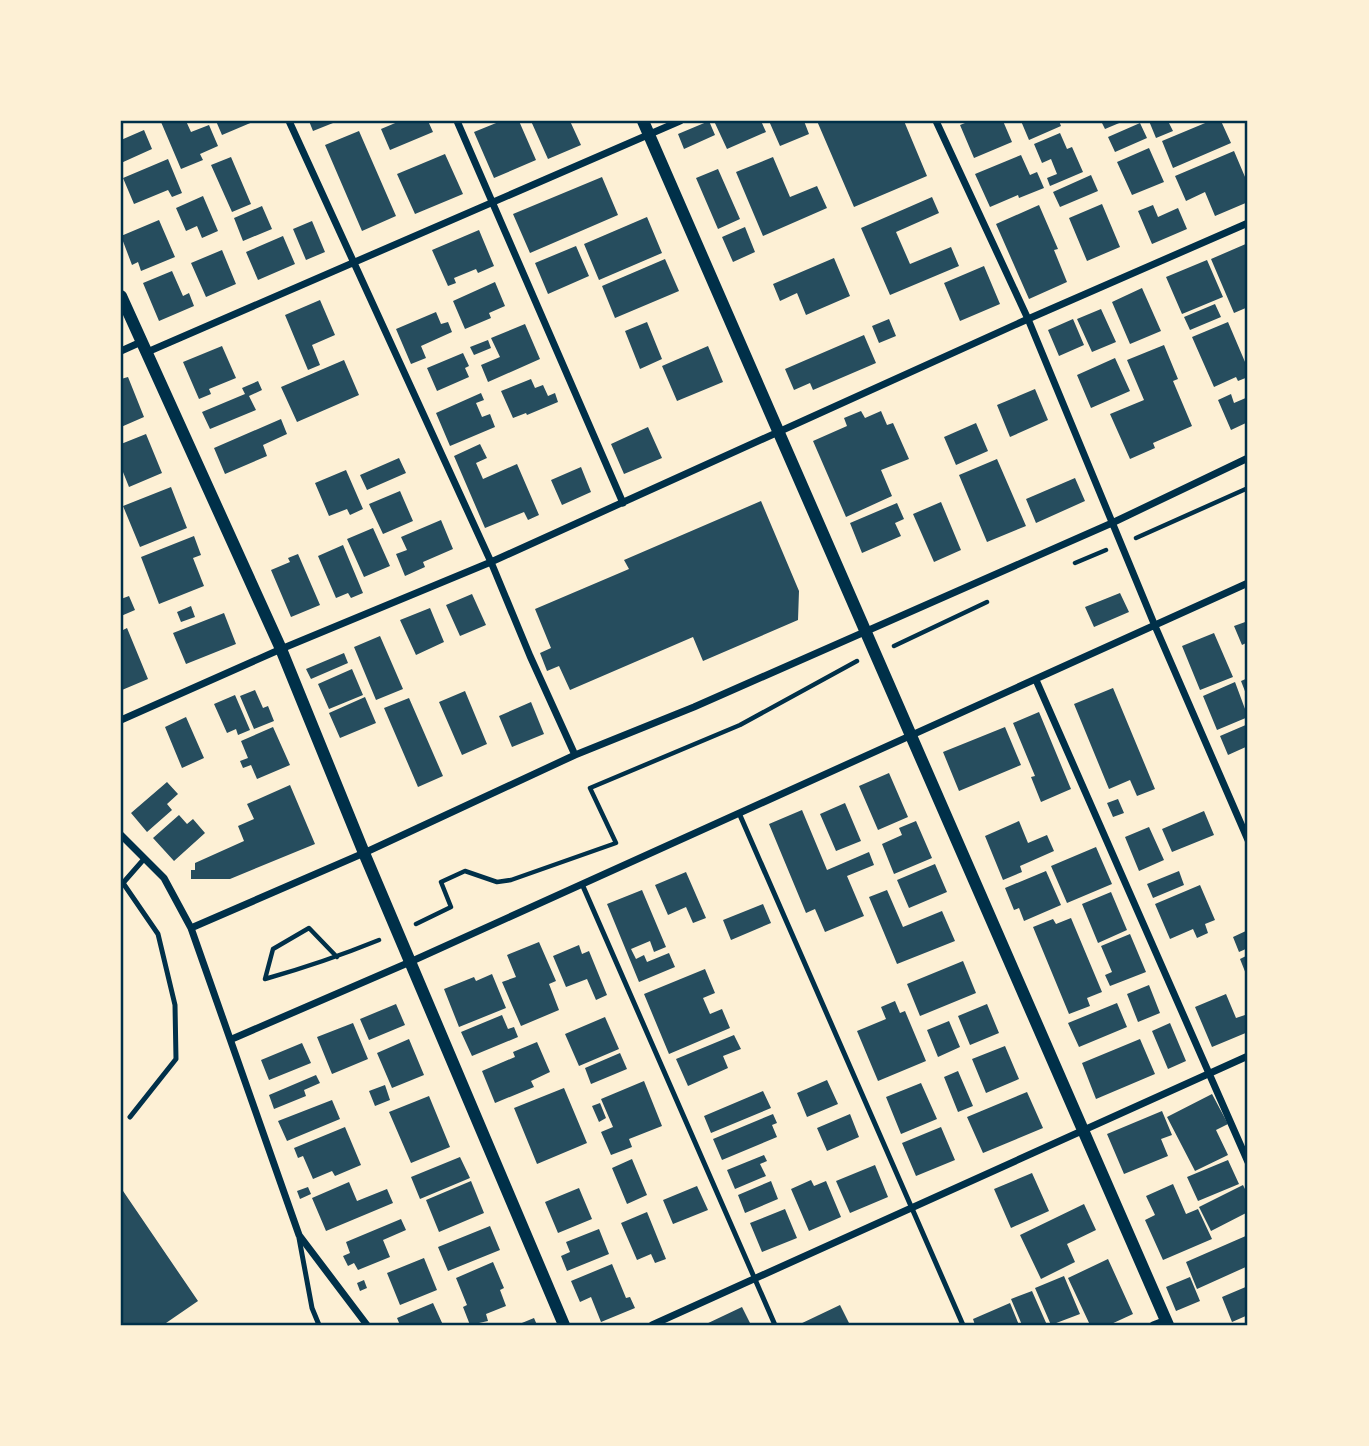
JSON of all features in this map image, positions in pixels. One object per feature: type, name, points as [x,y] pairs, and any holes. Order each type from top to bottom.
[{"type":"street","points":[[289,121],[491,562],[575,755]]},
{"type":"street","points":[[457,121],[623,503]]},
{"type":"street","points":[[643,121],[1084,1130],[1162,1323]]},
{"type":"street","points":[[121,351],[143,348],[354,264],[680,121]]},
{"type":"street","points":[[936,121],[1028,319],[1155,626],[1248,840]]},
{"type":"street","points":[[121,720],[281,649],[491,562],[1028,319],[1248,223]]},
{"type":"street","points":[[121,296],[281,649],[364,853],[564,1325]]},
{"type":"street","points":[[191,928],[364,853],[575,755],[694,707],[1112,523],[1248,457]]},
{"type":"street","points":[[232,1039],[410,962],[1248,583]]},
{"type":"street","points":[[1036,680],[1248,1162]]},
{"type":"street","points":[[121,835],[163,878],[191,928],[299,1235],[367,1325]]},
{"type":"street","points":[[652,1325],[1248,1056]]},
{"type":"lane","points":[[739,813],[963,1325]]},
{"type":"lane","points":[[130,1117],[176,1059],[175,1005],[158,933],[123,883],[144,859]]},
{"type":"lane","points":[[582,884],[775,1325]]},
{"type":"lane","points":[[299,1235],[312,1308],[320,1325]]},
{"type":"path","points":[[1125,542],[1248,488]]},
{"type":"path","points":[[1065,567],[1112,548]]},
{"type":"path","points":[[337,957],[309,929],[273,949],[265,979],[337,957],[398,933],[451,907],[441,882],[465,871],[497,882],[511,880],[616,843],[590,788],[740,725],[848,665],[993,598]]},
{"type":"building","points":[[186,121],[191,132],[209,125],[218,146],[200,154],[203,160],[181,169],[161,122]]},
{"type":"building","points":[[216,121],[255,121],[222,135]]},
{"type":"building","points":[[309,121],[338,121],[313,131]]},
{"type":"building","points":[[400,121],[428,121],[433,132],[390,150],[381,129]]},
{"type":"building","points":[[501,121],[519,121],[536,160],[494,178],[474,132]]},
{"type":"building","points":[[531,121],[570,121],[581,145],[548,159]]},
{"type":"building","points":[[709,121],[715,135],[684,149],[678,134]]},
{"type":"building","points":[[714,121],[761,121],[766,132],[727,149]]},
{"type":"building","points":[[769,121],[804,121],[809,134],[780,146]]},
{"type":"building","points":[[817,121],[904,121],[927,176],[854,207]]},
{"type":"building","points":[[970,121],[1003,121],[1012,142],[974,158],[960,125]]},
{"type":"building","points":[[1021,121],[1059,121],[1061,126],[1029,140]]},
{"type":"building","points":[[1101,121],[1124,121],[1105,129]]},
{"type":"building","points":[[1149,121],[1168,121],[1173,131],[1156,138]]},
{"type":"building","points":[[1210,121],[1221,121],[1231,143],[1173,168],[1162,141]]},
{"type":"building","points":[[1140,123],[1147,138],[1115,152],[1108,137]]},
{"type":"building","points":[[144,130],[152,149],[121,163],[121,140]]},
{"type":"building","points":[[359,131],[396,216],[362,231],[325,145]]},
{"type":"building","points":[[1060,133],[1067,149],[1072,147],[1083,172],[1050,186],[1047,178],[1057,174],[1051,159],[1042,163],[1034,144]]},
{"type":"building","points":[[1149,148],[1164,182],[1132,195],[1117,162]]},
{"type":"building","points":[[1234,151],[1248,184],[1248,202],[1215,216],[1205,192],[1186,201],[1175,176]]},
{"type":"building","points":[[445,154],[463,194],[415,214],[397,174]]},
{"type":"building","points":[[1021,155],[1030,175],[1037,172],[1044,188],[990,207],[975,174]]},
{"type":"building","points":[[231,157],[251,204],[232,212],[211,165]]},
{"type":"building","points":[[773,157],[790,197],[817,186],[827,208],[763,236],[736,172]]},
{"type":"building","points":[[168,159],[182,193],[172,197],[168,190],[134,204],[123,178]]},
{"type":"building","points":[[718,169],[740,219],[718,229],[696,178]]},
{"type":"building","points":[[1091,175],[1098,191],[1060,207],[1053,192]]},
{"type":"building","points":[[602,177],[618,215],[530,253],[513,214]]},
{"type":"building","points":[[203,196],[218,231],[202,238],[197,226],[186,231],[176,208]]},
{"type":"building","points":[[932,197],[939,213],[896,232],[910,264],[951,247],[959,266],[890,295],[861,228]]},
{"type":"building","points":[[1102,204],[1120,247],[1087,261],[1069,218]]},
{"type":"building","points":[[1039,205],[1058,249],[1054,250],[1067,282],[1029,299],[996,224]]},
{"type":"building","points":[[1153,205],[1158,217],[1178,208],[1187,229],[1152,244],[1138,211]]},
{"type":"building","points":[[262,206],[272,229],[243,241],[234,218]]},
{"type":"building","points":[[647,217],[662,253],[599,280],[584,244]]},
{"type":"building","points":[[159,220],[175,257],[141,271],[138,262],[132,265],[121,236]]},
{"type":"building","points":[[312,221],[325,252],[306,260],[293,229]]},
{"type":"building","points":[[745,227],[755,252],[733,262],[722,237]]},
{"type":"building","points":[[479,230],[494,266],[478,273],[476,269],[454,278],[456,283],[448,286],[432,250]]},
{"type":"building","points":[[283,236],[295,264],[258,280],[246,252]]},
{"type":"building","points":[[1248,243],[1248,307],[1234,313],[1211,259]]},
{"type":"building","points":[[576,246],[589,276],[548,294],[535,263]]},
{"type":"building","points":[[222,250],[236,284],[206,297],[191,263]]},
{"type":"building","points":[[834,258],[850,296],[806,315],[797,293],[780,301],[773,284]]},
{"type":"building","points":[[665,259],[679,291],[615,318],[602,286]]},
{"type":"building","points":[[1207,260],[1223,297],[1182,314],[1166,277]]},
{"type":"building","points":[[984,266],[1000,304],[960,321],[944,283]]},
{"type":"building","points":[[172,271],[183,296],[189,293],[194,306],[159,321],[143,283]]},
{"type":"building","points":[[495,282],[505,306],[489,313],[491,318],[465,329],[453,301]]},
{"type":"building","points":[[1142,288],[1161,331],[1130,344],[1112,302]]},
{"type":"building","points":[[320,300],[335,335],[312,345],[320,365],[308,370],[285,315]]},
{"type":"building","points":[[1215,304],[1221,317],[1190,330],[1184,317]]},
{"type":"building","points":[[1101,309],[1116,342],[1092,352],[1077,319]]},
{"type":"building","points":[[436,312],[441,324],[448,322],[452,332],[421,346],[426,358],[411,364],[396,329]]},
{"type":"building","points":[[889,319],[896,336],[879,343],[872,326]]},
{"type":"building","points":[[1073,319],[1084,345],[1059,356],[1048,330]]},
{"type":"building","points":[[647,322],[662,359],[640,369],[625,331]]},
{"type":"building","points":[[1228,322],[1248,369],[1248,377],[1238,381],[1236,377],[1214,387],[1192,337]]},
{"type":"building","points":[[525,324],[540,359],[488,382],[481,365],[500,357],[491,338]]},
{"type":"building","points":[[864,335],[876,363],[813,390],[810,383],[794,390],[785,369]]},
{"type":"building","points":[[488,340],[491,348],[474,355],[470,347]]},
{"type":"building","points":[[1164,345],[1178,379],[1173,381],[1192,426],[1153,443],[1155,448],[1130,459],[1110,414],[1144,400],[1127,360]]},
{"type":"building","points":[[222,346],[236,378],[209,389],[211,394],[199,399],[183,362]]},
{"type":"building","points":[[708,346],[723,382],[677,401],[662,366]]},
{"type":"building","points":[[463,353],[469,366],[465,368],[469,377],[437,391],[427,368]]},
{"type":"building","points":[[1115,358],[1130,391],[1091,408],[1077,375]]},
{"type":"building","points":[[344,360],[359,395],[297,422],[281,387]]},
{"type":"building","points":[[128,377],[144,417],[121,427],[121,379]]},
{"type":"building","points":[[531,379],[535,388],[543,385],[548,396],[555,393],[558,402],[513,418],[501,391]]},
{"type":"building","points":[[258,381],[262,390],[249,396],[256,410],[210,429],[202,412],[245,394],[242,388]]},
{"type":"building","points":[[1035,389],[1048,420],[1010,437],[997,405]]},
{"type":"building","points":[[481,393],[484,400],[476,403],[482,417],[490,414],[495,427],[450,446],[436,413]]},
{"type":"building","points":[[1231,394],[1234,403],[1248,397],[1248,422],[1231,430],[1218,400]]},
{"type":"building","points":[[861,411],[865,418],[881,411],[887,425],[893,423],[909,459],[881,470],[892,496],[846,517],[813,441],[847,426],[844,418]]},
{"type":"building","points":[[281,419],[287,434],[263,445],[267,456],[225,474],[214,448]]},
{"type":"building","points":[[976,423],[988,451],[956,465],[944,437]]},
{"type":"building","points":[[648,427],[662,458],[624,474],[611,444]]},
{"type":"building","points":[[146,434],[162,473],[129,487],[121,467],[121,444]]},
{"type":"building","points":[[480,444],[487,458],[476,463],[483,479],[517,464],[539,515],[528,520],[524,512],[485,528],[454,456]]},
{"type":"building","points":[[399,458],[406,473],[367,490],[360,475]]},
{"type":"building","points":[[997,459],[1026,526],[987,542],[959,475]]},
{"type":"building","points":[[581,467],[591,492],[562,505],[551,480]]},
{"type":"building","points":[[346,470],[363,509],[350,515],[347,509],[329,516],[315,483]]},
{"type":"building","points":[[1075,478],[1085,501],[1036,523],[1026,499]]},
{"type":"building","points":[[171,487],[187,528],[140,547],[123,506]]},
{"type":"building","points":[[400,491],[413,521],[383,534],[369,504]]},
{"type":"building","points":[[761,501],[799,591],[798,620],[703,661],[693,637],[570,690],[559,666],[547,671],[540,653],[551,648],[535,609],[629,569],[624,560]]},
{"type":"building","points":[[941,502],[961,550],[934,562],[913,514]]},
{"type":"building","points":[[897,503],[904,519],[895,523],[901,536],[862,553],[850,523]]},
{"type":"building","points":[[441,520],[453,549],[423,562],[425,567],[405,576],[396,554],[407,550],[401,537]]},
{"type":"building","points":[[373,528],[390,566],[364,577],[347,539]]},
{"type":"building","points":[[194,536],[201,555],[193,558],[204,586],[159,604],[141,557]]},
{"type":"building","points":[[343,545],[363,593],[351,598],[348,593],[336,598],[318,556]]},
{"type":"building","points":[[298,554],[320,605],[291,617],[271,570],[290,562],[288,558]]},
{"type":"building","points":[[1120,593],[1129,612],[1094,627],[1085,607]]},
{"type":"building","points":[[472,594],[486,625],[460,636],[446,605]]},
{"type":"building","points":[[129,596],[135,610],[121,616],[121,599]]},
{"type":"building","points":[[191,606],[195,617],[181,622],[177,612]]},
{"type":"building","points":[[430,608],[444,642],[416,655],[400,620]]},
{"type":"building","points":[[224,613],[236,644],[186,664],[173,633]]},
{"type":"building","points":[[1248,621],[1248,642],[1242,645],[1234,626]]},
{"type":"building","points":[[127,628],[148,679],[122,690],[121,631]]},
{"type":"building","points":[[1214,633],[1233,677],[1200,690],[1182,646]]},
{"type":"building","points":[[380,636],[403,689],[376,700],[354,647]]},
{"type":"building","points":[[344,653],[348,663],[311,679],[306,669]]},
{"type":"building","points":[[352,669],[363,695],[329,709],[318,684]]},
{"type":"building","points":[[1248,678],[1248,699],[1241,681]]},
{"type":"building","points":[[1235,682],[1248,717],[1217,730],[1203,696]]},
{"type":"building","points":[[1113,688],[1155,789],[1137,796],[1130,780],[1109,789],[1074,704]]},
{"type":"building","points":[[255,690],[263,708],[268,706],[274,721],[254,729],[240,696]]},
{"type":"building","points":[[465,691],[487,744],[462,755],[439,702]]},
{"type":"building","points":[[235,695],[250,730],[238,735],[236,729],[227,733],[214,704]]},
{"type":"building","points":[[365,697],[376,723],[340,738],[329,713]]},
{"type":"building","points":[[409,698],[443,776],[418,787],[384,708]]},
{"type":"building","points":[[531,702],[544,734],[512,747],[499,716]]},
{"type":"building","points":[[1039,712],[1071,789],[1041,802],[1031,777],[1035,776],[1013,723]]},
{"type":"building","points":[[186,717],[204,758],[182,768],[165,727]]},
{"type":"building","points":[[1248,724],[1248,746],[1228,755],[1220,736]]},
{"type":"building","points":[[273,727],[290,765],[257,779],[251,765],[243,768],[240,761],[248,758],[241,741]]},
{"type":"building","points":[[1005,727],[1021,765],[959,791],[943,752]]},
{"type":"building","points":[[889,773],[908,817],[878,830],[859,786]]},
{"type":"building","points":[[167,782],[178,794],[167,804],[172,810],[147,832],[131,813]]},
{"type":"building","points":[[290,785],[315,844],[230,879],[191,879],[191,870],[195,870],[195,863],[244,841],[238,826],[254,819],[247,804]]},
{"type":"building","points":[[1118,799],[1124,813],[1113,817],[1107,803]]},
{"type":"building","points":[[845,803],[861,841],[836,851],[820,814]]},
{"type":"building","points":[[802,810],[827,870],[869,852],[874,865],[847,876],[864,916],[825,932],[815,909],[806,913],[769,824]]},
{"type":"building","points":[[1204,811],[1214,835],[1172,852],[1162,829]]},
{"type":"building","points":[[179,815],[187,824],[193,819],[205,833],[174,861],[153,838]]},
{"type":"building","points":[[916,821],[932,858],[894,874],[882,844],[902,835],[899,828]]},
{"type":"building","points":[[1019,821],[1028,843],[1047,835],[1054,851],[1020,866],[1022,872],[1003,880],[985,836]]},
{"type":"building","points":[[1149,827],[1164,860],[1139,871],[1125,837]]},
{"type":"building","points":[[1096,847],[1112,884],[1067,903],[1051,866]]},
{"type":"building","points":[[935,864],[947,892],[909,908],[897,880]]},
{"type":"building","points":[[1046,871],[1061,905],[1024,921],[1019,908],[1014,910],[1005,888]]},
{"type":"building","points":[[1179,871],[1184,885],[1153,898],[1147,884]]},
{"type":"building","points":[[686,872],[706,918],[693,923],[686,907],[668,915],[655,885]]},
{"type":"building","points":[[1200,885],[1215,920],[1205,924],[1208,933],[1197,938],[1193,929],[1170,939],[1155,904]]},
{"type":"building","points":[[642,890],[666,947],[654,952],[650,941],[631,949],[636,959],[644,955],[647,962],[669,953],[675,967],[639,982],[607,904]]},
{"type":"building","points":[[887,890],[903,927],[942,911],[955,941],[897,964],[869,897]]},
{"type":"building","points":[[1111,892],[1127,930],[1098,943],[1082,904]]},
{"type":"building","points":[[763,904],[771,923],[731,940],[723,920]]},
{"type":"building","points":[[1071,918],[1102,992],[1087,998],[1090,1006],[1069,1014],[1033,927],[1053,919],[1056,924]]},
{"type":"building","points":[[1248,930],[1248,948],[1239,952],[1233,937]]},
{"type":"building","points":[[1130,934],[1146,972],[1110,986],[1105,975],[1112,972],[1101,946]]},
{"type":"building","points":[[539,942],[556,981],[549,984],[559,1010],[521,1026],[502,982],[516,977],[507,955]]},
{"type":"building","points":[[579,945],[582,954],[589,951],[607,995],[596,1000],[587,979],[566,987],[553,956]]},
{"type":"building","points":[[1248,955],[1248,979],[1240,959]]},
{"type":"building","points":[[963,961],[976,993],[920,1016],[907,984]]},
{"type":"building","points":[[705,969],[715,993],[703,998],[710,1014],[722,1009],[730,1028],[669,1054],[644,994]]},
{"type":"building","points":[[492,974],[506,1008],[459,1027],[444,989],[474,977],[476,981]]},
{"type":"building","points":[[1149,985],[1160,1013],[1138,1022],[1127,994]]},
{"type":"building","points":[[1226,994],[1236,1018],[1248,1014],[1248,1032],[1212,1047],[1195,1007]]},
{"type":"building","points":[[895,1001],[900,1013],[905,1011],[926,1061],[878,1081],[857,1031],[886,1019],[881,1007]]},
{"type":"building","points":[[1117,1003],[1127,1027],[1079,1047],[1068,1023]]},
{"type":"building","points":[[396,1004],[405,1025],[369,1040],[360,1019]]},
{"type":"building","points":[[987,1004],[999,1033],[970,1045],[958,1016]]},
{"type":"building","points":[[502,1015],[508,1029],[514,1027],[518,1037],[472,1056],[461,1032]]},
{"type":"building","points":[[605,1017],[619,1049],[579,1066],[565,1034]]},
{"type":"building","points":[[949,1021],[960,1047],[938,1057],[927,1030]]},
{"type":"building","points":[[353,1023],[368,1059],[332,1074],[317,1037]]},
{"type":"building","points":[[1170,1023],[1186,1061],[1168,1069],[1152,1031]]},
{"type":"building","points":[[734,1035],[741,1049],[723,1056],[728,1068],[688,1086],[676,1059]]},
{"type":"building","points":[[409,1039],[424,1075],[392,1088],[377,1053]]},
{"type":"building","points":[[1140,1039],[1155,1074],[1096,1099],[1082,1063]]},
{"type":"building","points":[[537,1042],[550,1072],[531,1081],[534,1087],[495,1103],[482,1071],[515,1057],[513,1052]]},
{"type":"building","points":[[302,1043],[311,1063],[269,1080],[261,1060]]},
{"type":"building","points":[[1005,1046],[1019,1079],[986,1093],[972,1059]]},
{"type":"building","points":[[620,1053],[627,1069],[591,1084],[585,1068]]},
{"type":"building","points":[[958,1071],[973,1106],[958,1112],[944,1077]]},
{"type":"building","points":[[316,1075],[320,1083],[304,1090],[306,1096],[274,1109],[269,1095]]},
{"type":"building","points":[[827,1080],[838,1104],[807,1117],[797,1093]]},
{"type":"building","points":[[644,1081],[662,1126],[629,1139],[632,1147],[611,1155],[601,1132],[613,1127],[601,1099]]},
{"type":"building","points":[[921,1083],[937,1119],[901,1134],[886,1097]]},
{"type":"building","points":[[385,1085],[390,1100],[375,1106],[369,1091]]},
{"type":"building","points":[[564,1088],[587,1143],[537,1164],[514,1108]]},
{"type":"building","points":[[763,1091],[771,1108],[711,1133],[704,1116]]},
{"type":"building","points":[[1027,1092],[1043,1128],[983,1153],[967,1117]]},
{"type":"building","points":[[1212,1094],[1228,1124],[1216,1130],[1228,1155],[1195,1171],[1167,1117]]},
{"type":"building","points":[[429,1096],[450,1147],[411,1163],[389,1112]]},
{"type":"building","points":[[332,1100],[340,1119],[287,1141],[278,1121]]},
{"type":"building","points":[[600,1103],[606,1118],[599,1122],[592,1106]]},
{"type":"building","points":[[1162,1111],[1172,1135],[1161,1139],[1168,1156],[1124,1174],[1107,1134]]},
{"type":"building","points":[[773,1114],[777,1123],[772,1125],[777,1137],[722,1160],[713,1139]]},
{"type":"building","points":[[850,1114],[859,1137],[827,1151],[817,1128]]},
{"type":"building","points":[[345,1127],[361,1165],[335,1176],[332,1171],[313,1179],[303,1156],[298,1158],[294,1148]]},
{"type":"building","points":[[941,1127],[955,1160],[916,1176],[902,1143]]},
{"type":"building","points":[[764,1155],[767,1161],[760,1164],[766,1176],[735,1189],[727,1170]]},
{"type":"building","points":[[460,1157],[470,1178],[420,1199],[411,1177]]},
{"type":"building","points":[[632,1159],[647,1195],[627,1204],[612,1168]]},
{"type":"building","points":[[1228,1160],[1239,1184],[1198,1201],[1187,1177]]},
{"type":"building","points":[[875,1165],[888,1197],[850,1213],[836,1181]]},
{"type":"building","points":[[1032,1173],[1049,1211],[1011,1228],[994,1189]]},
{"type":"building","points":[[811,1180],[814,1186],[826,1181],[841,1217],[809,1231],[791,1189]]},
{"type":"building","points":[[471,1181],[484,1213],[439,1232],[426,1200]]},
{"type":"building","points":[[771,1181],[778,1199],[745,1213],[738,1195]]},
{"type":"building","points":[[349,1182],[357,1201],[387,1189],[393,1203],[326,1231],[312,1198]]},
{"type":"building","points":[[1173,1184],[1186,1214],[1198,1209],[1212,1239],[1163,1260],[1145,1220],[1155,1215],[1146,1196]]},
{"type":"building","points":[[1243,1185],[1248,1195],[1248,1212],[1211,1231],[1199,1207]]},
{"type":"building","points":[[697,1186],[708,1210],[673,1224],[663,1200]]},
{"type":"building","points":[[308,1187],[311,1194],[300,1199],[297,1191]]},
{"type":"building","points":[[121,1188],[198,1301],[166,1323],[168,1325],[121,1325]]},
{"type":"building","points":[[579,1188],[592,1219],[558,1233],[545,1202]]},
{"type":"building","points":[[1084,1204],[1096,1230],[1067,1244],[1075,1262],[1041,1279],[1020,1235]]},
{"type":"building","points":[[785,1209],[797,1238],[762,1252],[750,1223]]},
{"type":"building","points":[[647,1212],[666,1259],[655,1263],[651,1254],[637,1260],[621,1223]]},
{"type":"building","points":[[401,1219],[406,1230],[383,1240],[390,1257],[358,1270],[354,1263],[348,1266],[343,1256],[350,1253],[346,1242]]},
{"type":"building","points":[[490,1226],[500,1250],[448,1271],[438,1247]]},
{"type":"building","points":[[599,1229],[609,1254],[567,1271],[561,1256],[570,1252],[566,1242]]},
{"type":"building","points":[[1248,1235],[1248,1266],[1197,1289],[1186,1262]]},
{"type":"building","points":[[424,1258],[437,1290],[400,1305],[387,1273]]},
{"type":"building","points":[[1108,1259],[1133,1314],[1109,1325],[1090,1325],[1068,1278]]},
{"type":"building","points":[[493,1262],[504,1288],[500,1290],[506,1306],[486,1314],[488,1321],[470,1325],[463,1307],[467,1305],[456,1278]]},
{"type":"building","points":[[612,1264],[626,1298],[630,1297],[635,1308],[601,1322],[591,1297],[580,1302],[571,1281]]},
{"type":"building","points":[[1064,1276],[1080,1314],[1051,1325],[1035,1288]]},
{"type":"building","points":[[1190,1277],[1200,1301],[1176,1311],[1166,1287]]},
{"type":"building","points":[[364,1280],[367,1288],[360,1291],[357,1283]]},
{"type":"building","points":[[1248,1286],[1248,1315],[1232,1322],[1222,1297]]},
{"type":"building","points":[[1032,1291],[1047,1325],[1022,1325],[1011,1299]]},
{"type":"building","points":[[433,1303],[443,1325],[400,1325],[397,1318]]},
{"type":"building","points":[[1010,1303],[1019,1325],[975,1325],[973,1319]]},
{"type":"building","points":[[840,1305],[850,1325],[798,1325]]},
{"type":"building","points":[[742,1307],[751,1325],[704,1325]]},
{"type":"building","points":[[534,1318],[537,1325],[517,1325]]}]
